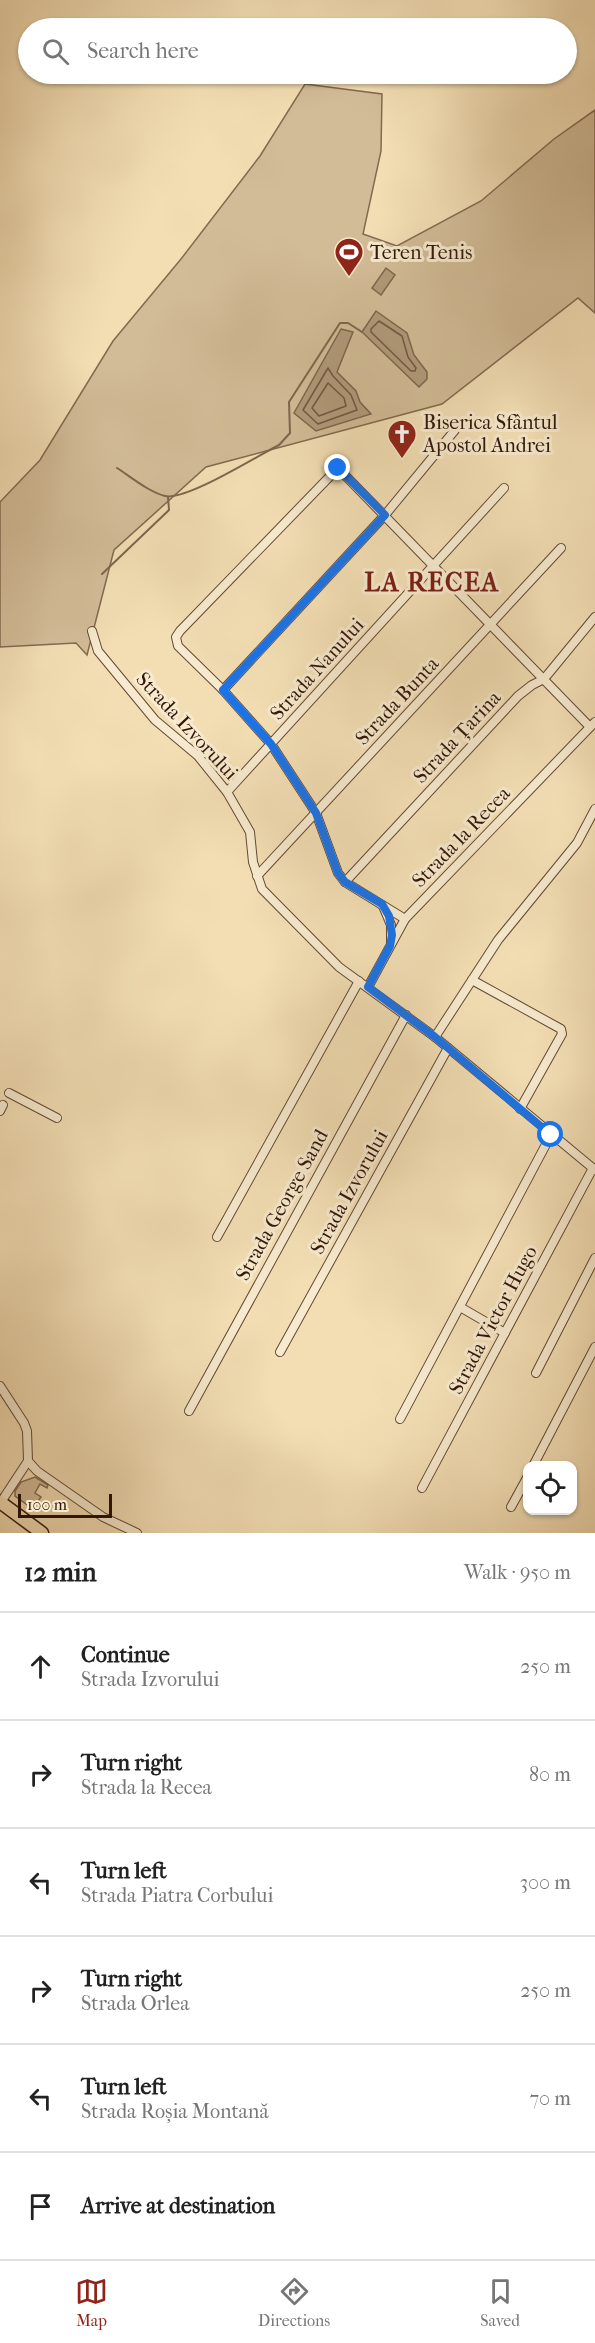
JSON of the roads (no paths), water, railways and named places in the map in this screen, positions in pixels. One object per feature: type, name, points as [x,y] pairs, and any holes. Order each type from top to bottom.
[{"type":"main road","points":[[0,1502],[42,1533]]},
{"type":"street","points":[[223,690],[385,515],[455,430]]},
{"type":"street","points":[[405,919],[345,882],[338,873],[316,813],[271,744],[223,690],[178,645],[176,637],[338,468],[489,625],[593,725]]},
{"type":"street","name":"Strada Nanului","points":[[227,792],[504,488]]},
{"type":"street","name":"Strada Bunta","points":[[257,876],[561,548]]},
{"type":"street","name":"Strada Țarina","points":[[345,882],[518,696],[544,679],[595,617]]},
{"type":"street","name":"Strada Izvorului","points":[[92,631],[98,651],[155,720],[198,756],[227,792],[250,832],[257,876],[262,889],[339,967],[448,1047],[594,1169]]},
{"type":"street","name":"Strada la Recea","points":[[368,987],[405,919],[593,725]]},
{"type":"street","points":[[435,1037],[498,940],[577,843],[595,809]]},
{"type":"street","points":[[382,904],[391,925],[390,946]]},
{"type":"street","points":[[472,980],[561,1029],[562,1034],[520,1109]]},
{"type":"street","points":[[217,1237],[358,981]]},
{"type":"street","name":"Strada George Sand","points":[[189,1410],[406,1015]]},
{"type":"street","name":"Strada Izvorului","points":[[280,1352],[448,1047]]},
{"type":"street","points":[[9,1093],[57,1118]]},
{"type":"street","points":[[400,1419],[551,1135]]},
{"type":"street","name":"Strada Victor Hugo","points":[[422,1488],[594,1169]]},
{"type":"street","points":[[536,1373],[595,1258]]},
{"type":"street","points":[[460,1307],[505,1333]]},
{"type":"street","points":[[536,1461],[595,1347]]},
{"type":"street","points":[[0,1386],[27,1431],[28,1461],[0,1502]]},
{"type":"street","points":[[28,1461],[37,1471],[104,1517],[137,1533]]},
{"type":"street","points":[[512,1507],[523,1486]]},
{"type":"water","points":[[386,268],[395,275],[381,295],[372,288]]},
{"type":"water","points":[[376,311],[407,333],[414,355],[427,372],[427,379],[419,387],[362,332]]},
{"type":"water","points":[[341,329],[353,332],[337,372],[356,391],[360,402],[371,414],[316,431],[294,413]]},
{"type":"waterway","points":[[117,468],[153,491],[165,496],[175,496],[204,485],[279,445],[290,433],[289,402],[340,323],[348,323],[362,332]]},
{"type":"waterway","points":[[102,574],[169,510],[168,497]]},
{"type":"place","name":"Teren Tenis","points":[[349,278]]},
{"type":"place","name":"Biserica Sfântul Apostol Andrei","points":[[402,460]]},
{"type":"district","name":"LA RECEA","points":[[432,582]]}]
